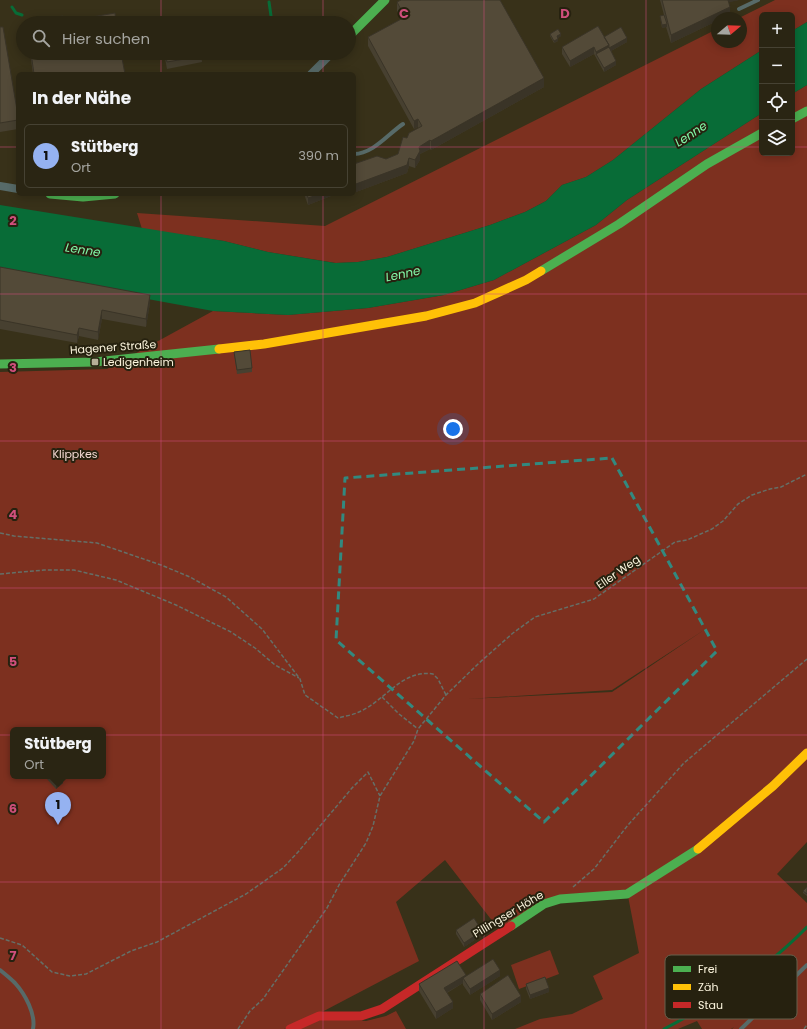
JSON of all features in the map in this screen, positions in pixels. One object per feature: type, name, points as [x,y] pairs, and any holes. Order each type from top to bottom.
[{"type":"main road","points":[[356,29],[385,0]]},
{"type":"main road","points":[[795,117],[807,111]]},
{"type":"main road","name":"Hagener Straße","points":[[0,364],[95,362],[227,348],[321,335],[404,320],[426,316],[475,303],[526,280],[619,224],[707,164],[759,135]]},
{"type":"main road","points":[[73,196],[102,196]]},
{"type":"main road","name":"Pillingser Höhe","points":[[290,1029],[319,1016],[333,1014],[361,1016],[382,1009],[544,904],[560,898],[627,894],[694,852],[773,786],[807,753]]},
{"type":"street","points":[[313,72],[325,60]]},
{"type":"street","points":[[0,186],[16,189]]},
{"type":"lane","points":[[739,9],[758,0]]},
{"type":"lane","points":[[356,154],[372,149],[403,124]]},
{"type":"lane","points":[[797,975],[807,965]]},
{"type":"lane","points":[[0,970],[15,983],[25,997],[32,1012],[34,1022],[33,1029]]},
{"type":"lane","points":[[741,1029],[751,1019]]},
{"type":"path","name":"Eller Weg","points":[[238,1029],[250,1011],[263,999],[327,908],[339,885],[366,843],[373,826],[380,796],[414,741],[418,729],[446,695],[513,633],[535,617],[594,599],[675,542],[686,540],[712,529],[746,498],[781,486],[807,474]]},
{"type":"path","points":[[0,533],[14,536],[97,543],[190,577],[226,597],[262,629],[300,679],[305,695],[338,718],[360,712],[399,683],[419,673],[433,674],[438,679],[446,695]]},
{"type":"path","points":[[0,574],[44,570],[74,570],[116,580],[176,605],[231,632],[255,648],[275,665],[300,679]]},
{"type":"path","points":[[571,889],[594,869],[628,825],[684,763],[807,659]]},
{"type":"path","points":[[382,697],[399,714],[418,729]]},
{"type":"path","points":[[0,938],[22,945],[52,972],[70,976],[86,974],[131,951],[157,942],[246,894],[283,868],[352,788],[368,772],[380,796]]},
{"type":"path","points":[[804,1029],[807,1025]]},
{"type":"highlighted area","points":[[612,458],[717,651],[544,822],[336,640],[345,478]]},
{"type":"green space","points":[[775,0],[807,0],[807,22],[795,29],[795,12],[759,12],[759,52],[701,89],[613,160],[586,177],[562,185],[546,201],[525,212],[490,225],[387,257],[358,262],[336,263],[268,252],[224,241],[142,229],[137,213],[325,226],[711,32],[711,48],[747,48],[747,14]]},
{"type":"green space","name":"Klippkes","points":[[807,85],[807,751],[692,850],[627,891],[560,897],[501,930],[445,860],[396,902],[419,961],[320,1013],[284,1029],[0,1029],[0,372],[107,369],[213,311],[288,315],[368,308],[444,295],[494,280],[596,225],[627,200],[759,115],[759,156],[795,156],[795,92]],"holes":[[[704,630],[612,692],[467,699],[612,690]]]},
{"type":"green space","points":[[807,756],[807,842],[777,874],[807,903],[807,1029],[732,1029],[734,1027],[731,1029],[702,1029],[697,1021],[678,1029],[515,1029],[540,1019],[572,1014],[603,999],[593,976],[639,953],[628,896],[649,884]]},
{"type":"green space","points":[[550,950],[559,974],[519,989],[511,965]]},
{"type":"green space","points":[[396,1011],[406,1029],[294,1029],[319,1018],[366,1021],[386,1016]]},
{"type":"water","points":[[807,22],[807,85],[795,92],[795,48],[795,29]]},
{"type":"water","name":"Lenne","points":[[759,52],[759,115],[627,200],[596,225],[494,280],[444,295],[368,308],[288,315],[213,311],[0,272],[0,205],[224,241],[268,252],[335,263],[358,262],[387,257],[490,225],[525,212],[546,201],[562,185],[586,177],[613,160],[701,89]]},
{"type":"building","points":[[401,0],[500,0],[544,78],[431,141],[430,140],[419,147],[420,151],[415,160],[409,158],[407,165],[356,184],[356,163],[377,156],[386,159],[398,154],[403,137],[407,138],[409,133],[422,126],[418,119],[414,121],[368,37],[405,17],[397,2]]},
{"type":"building","points":[[662,0],[728,0],[730,7],[719,12],[711,12],[711,16],[671,35]]},
{"type":"building","points":[[115,13],[115,16],[98,16]]},
{"type":"building","points":[[664,15],[667,24],[662,25],[660,16]]},
{"type":"building","points":[[598,26],[609,45],[596,52],[594,47],[570,61],[562,47]]},
{"type":"building","points":[[0,27],[3,27],[16,104],[16,120],[0,123]]},
{"type":"building","points":[[621,27],[627,38],[609,48],[609,45],[604,37]]},
{"type":"building","points":[[558,29],[561,34],[557,36],[558,39],[554,41],[550,34]]},
{"type":"building","points":[[609,47],[616,61],[604,68],[596,54]]},
{"type":"building","points":[[32,60],[122,60],[125,72],[34,72]]},
{"type":"building","points":[[167,60],[179,60],[167,62]]},
{"type":"building","points":[[0,267],[150,295],[146,319],[102,310],[98,332],[79,328],[77,335],[0,320]]},
{"type":"building","points":[[250,350],[252,368],[237,370],[234,352]]},
{"type":"building","points":[[51,779],[62,779],[56,785]]},
{"type":"building","points":[[807,887],[807,894],[803,891]]},
{"type":"building","points":[[474,918],[482,931],[464,943],[456,930]]},
{"type":"building","points":[[493,959],[500,970],[470,989],[463,978]]},
{"type":"building","points":[[457,961],[466,975],[444,988],[453,1002],[436,1012],[419,984]]},
{"type":"building","points":[[508,975],[521,996],[492,1014],[480,994]]},
{"type":"building","points":[[545,977],[549,988],[530,995],[526,984]]},
{"type":"waterway","points":[[269,2],[271,16]]},
{"type":"waterway","points":[[12,7],[16,13],[22,15]]},
{"type":"waterway","points":[[777,955],[807,927]]},
{"type":"waterway","points":[[664,1029],[683,1019]]},
{"type":"traffic: fast","points":[[356,29],[385,0]]},
{"type":"traffic: fast","points":[[795,117],[807,111]]},
{"type":"traffic: fast","points":[[541,271],[619,224],[707,164],[759,135]]},
{"type":"traffic: fast","points":[[72,196],[94,196]]},
{"type":"traffic: fast","points":[[0,364],[95,362],[219,349]]},
{"type":"traffic: fast","points":[[511,926],[544,904],[560,899],[627,894],[698,849]]},
{"type":"traffic: slow","points":[[219,349],[264,344],[426,316],[475,303],[526,280],[541,271]]},
{"type":"traffic: slow","points":[[698,849],[773,786],[807,753]]},
{"type":"traffic: jam","points":[[290,1029],[319,1016],[361,1016],[382,1009],[511,926]]},
{"type":"place","name":"Ledigenheim","points":[[95,362]]},
{"type":"place","name":"Stütberg","points":[[58,825]]}]
